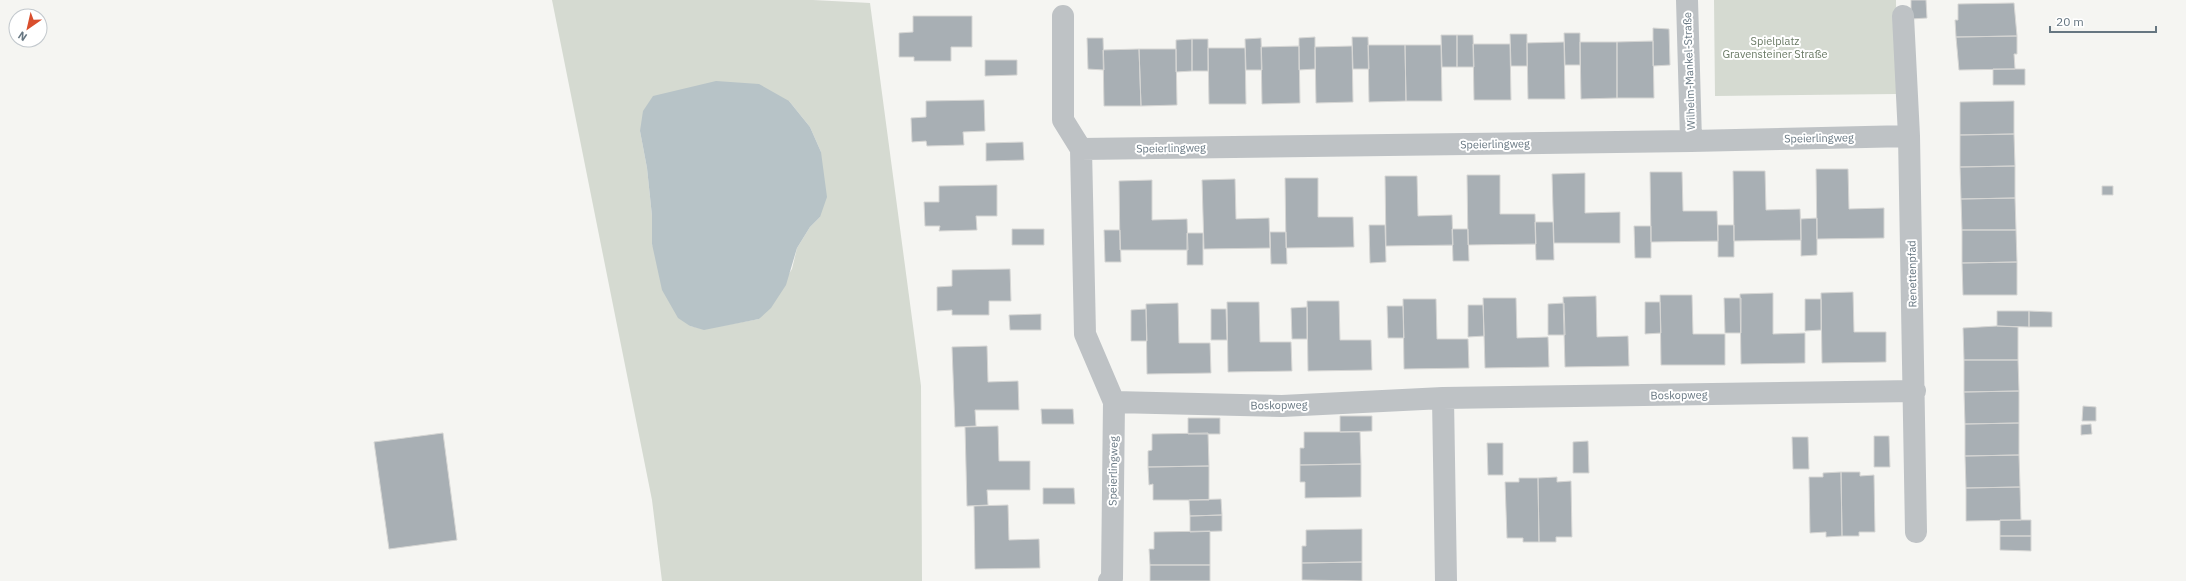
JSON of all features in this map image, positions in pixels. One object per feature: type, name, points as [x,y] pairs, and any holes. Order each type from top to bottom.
[{"type":"street","name":"Wilhelm-Mankel-Straße","points":[[1687,0],[1691,141]]},
{"type":"street","name":"Speierlingweg","points":[[1063,16],[1064,120],[1081,149],[1085,334],[1114,402],[1112,578],[1109,581]]},
{"type":"street","name":"Renettenpfad","points":[[1903,16],[1909,136],[1915,391],[1916,532]]},
{"type":"street","name":"Speierlingweg","points":[[1081,149],[1691,141],[1909,136]]},
{"type":"street","name":"Boskopweg","points":[[1114,402],[1282,406],[1443,398],[1915,391]]},
{"type":"street","points":[[1443,398],[1446,581]]},
{"type":"green space","points":[[552,0],[813,0],[870,3],[921,386],[922,581],[662,581],[652,500]],"holes":[[[789,101],[810,127],[821,152],[820,217],[810,227],[797,248],[792,269],[759,319],[704,329],[690,326],[652,244],[652,216],[647,168],[640,131]]]},
{"type":"green space","name":"Spielplatz Gravensteiner Straße","points":[[1714,0],[1896,0],[1897,94],[1715,96]]},
{"type":"shaded area","points":[[716,81],[759,84],[789,101],[810,127],[821,152],[827,197],[820,217],[810,227],[797,248],[786,285],[771,308],[759,319],[704,330],[690,326],[678,318],[662,290],[652,244],[652,216],[647,168],[640,131],[643,111],[653,96]]},
{"type":"building","points":[[1911,0],[1926,0],[1927,18],[1911,19]]},
{"type":"building","points":[[2014,3],[2017,36],[1956,37],[1955,20],[1958,20],[1958,4]]},
{"type":"building","points":[[913,16],[972,16],[972,47],[951,47],[951,61],[914,61],[914,57],[899,57],[899,33],[913,32]]},
{"type":"building","points":[[1653,28],[1669,29],[1670,65],[1653,66]]},
{"type":"building","points":[[1564,33],[1580,33],[1580,65],[1565,65]]},
{"type":"building","points":[[1510,34],[1527,34],[1527,66],[1511,66]]},
{"type":"building","points":[[1441,35],[1457,35],[1457,67],[1442,67]]},
{"type":"building","points":[[1457,35],[1473,35],[1474,67],[1457,67]]},
{"type":"building","points":[[2017,36],[2017,54],[2014,54],[2015,69],[1959,70],[1956,37]]},
{"type":"building","points":[[1315,37],[1315,69],[1299,70],[1299,38]]},
{"type":"building","points":[[1352,37],[1368,37],[1369,69],[1353,69]]},
{"type":"building","points":[[1087,38],[1103,38],[1104,70],[1088,69]]},
{"type":"building","points":[[1261,38],[1262,70],[1246,70],[1245,39]]},
{"type":"building","points":[[1192,39],[1192,71],[1176,72],[1176,40]]},
{"type":"building","points":[[1192,39],[1208,39],[1208,71],[1192,71]]},
{"type":"building","points":[[1653,41],[1654,98],[1617,98],[1617,42]]},
{"type":"building","points":[[1564,42],[1565,99],[1528,99],[1527,43]]},
{"type":"building","points":[[1580,42],[1617,42],[1617,98],[1581,99]]},
{"type":"building","points":[[1473,44],[1510,44],[1511,100],[1474,100]]},
{"type":"building","points":[[1368,45],[1405,45],[1406,101],[1369,102]]},
{"type":"building","points":[[1405,45],[1441,45],[1442,101],[1406,101]]},
{"type":"building","points":[[1299,46],[1300,103],[1262,104],[1261,47]]},
{"type":"building","points":[[1352,46],[1353,102],[1316,103],[1315,47]]},
{"type":"building","points":[[1208,48],[1245,48],[1246,104],[1209,104]]},
{"type":"building","points":[[1139,49],[1176,49],[1177,105],[1141,106]]},
{"type":"building","points":[[1139,49],[1141,106],[1104,106],[1103,50]]},
{"type":"building","points":[[985,60],[1017,60],[1017,75],[985,76]]},
{"type":"building","points":[[1993,69],[2025,69],[2025,85],[1993,85]]},
{"type":"building","points":[[984,100],[985,131],[963,132],[964,145],[927,146],[926,141],[912,142],[911,118],[926,117],[926,101]]},
{"type":"building","points":[[2014,101],[2014,134],[1960,135],[1960,102]]},
{"type":"building","points":[[2014,134],[2015,166],[1960,167],[1960,135]]},
{"type":"building","points":[[1023,142],[1024,160],[986,161],[986,143]]},
{"type":"building","points":[[2015,166],[2015,198],[1961,199],[1960,167]]},
{"type":"building","points":[[1816,169],[1848,169],[1849,209],[1884,208],[1884,238],[1817,239]]},
{"type":"building","points":[[1733,171],[1765,171],[1766,210],[1800,209],[1801,240],[1734,241]]},
{"type":"building","points":[[1650,172],[1682,172],[1683,211],[1717,211],[1718,241],[1651,242]]},
{"type":"building","points":[[1585,173],[1585,213],[1620,212],[1620,243],[1554,243],[1552,174]]},
{"type":"building","points":[[1467,175],[1500,175],[1500,214],[1535,214],[1536,244],[1468,245]]},
{"type":"building","points":[[1385,176],[1417,176],[1418,216],[1452,215],[1453,245],[1386,246]]},
{"type":"building","points":[[1285,178],[1318,178],[1318,217],[1353,217],[1354,247],[1286,248]]},
{"type":"building","points":[[1235,179],[1236,219],[1269,218],[1270,248],[1204,249],[1202,180]]},
{"type":"building","points":[[1152,180],[1152,220],[1187,219],[1188,250],[1120,250],[1119,181]]},
{"type":"building","points":[[997,185],[997,216],[976,216],[977,230],[939,231],[940,226],[925,226],[924,202],[939,202],[939,186]]},
{"type":"building","points":[[2102,186],[2113,186],[2113,195],[2102,195]]},
{"type":"building","points":[[2015,198],[2016,230],[1962,230],[1961,199]]},
{"type":"building","points":[[1817,218],[1817,255],[1801,256],[1801,219]]},
{"type":"building","points":[[1535,222],[1553,222],[1554,260],[1536,260]]},
{"type":"building","points":[[1369,225],[1385,225],[1386,262],[1370,263]]},
{"type":"building","points":[[1718,225],[1734,225],[1734,257],[1718,257]]},
{"type":"building","points":[[1634,226],[1651,226],[1651,258],[1635,258]]},
{"type":"building","points":[[1012,229],[1044,229],[1044,245],[1012,245]]},
{"type":"building","points":[[1452,229],[1468,229],[1469,261],[1453,261]]},
{"type":"building","points":[[1104,230],[1120,230],[1121,262],[1105,262]]},
{"type":"building","points":[[1962,230],[2016,230],[2017,262],[1962,263]]},
{"type":"building","points":[[1270,232],[1286,232],[1287,264],[1271,264]]},
{"type":"building","points":[[1187,233],[1203,233],[1203,265],[1187,265]]},
{"type":"building","points":[[2017,262],[2017,295],[1963,295],[1962,263]]},
{"type":"building","points":[[1010,269],[1011,301],[989,301],[989,315],[952,315],[952,310],[937,311],[937,287],[952,286],[952,270]]},
{"type":"building","points":[[1853,292],[1854,332],[1886,332],[1886,362],[1822,363],[1821,293]]},
{"type":"building","points":[[1773,293],[1773,334],[1805,333],[1805,363],[1741,364],[1740,294]]},
{"type":"building","points":[[1660,295],[1692,295],[1693,334],[1725,334],[1725,365],[1661,365]]},
{"type":"building","points":[[1596,296],[1597,337],[1628,336],[1629,366],[1565,367],[1563,297]]},
{"type":"building","points":[[1483,298],[1516,298],[1517,338],[1548,337],[1549,367],[1485,368]]},
{"type":"building","points":[[1724,298],[1741,298],[1741,333],[1725,333]]},
{"type":"building","points":[[1403,299],[1436,299],[1437,339],[1468,339],[1469,368],[1404,369]]},
{"type":"building","points":[[1805,299],[1821,299],[1821,330],[1805,331]]},
{"type":"building","points":[[1307,301],[1339,301],[1340,340],[1371,340],[1372,370],[1308,371]]},
{"type":"building","points":[[1227,302],[1259,302],[1260,342],[1291,342],[1292,371],[1228,372]]},
{"type":"building","points":[[1645,302],[1660,302],[1661,333],[1645,334]]},
{"type":"building","points":[[1178,303],[1179,343],[1210,343],[1211,373],[1147,374],[1146,304]]},
{"type":"building","points":[[1564,303],[1565,335],[1548,335],[1548,304]]},
{"type":"building","points":[[1468,305],[1483,305],[1484,336],[1468,337]]},
{"type":"building","points":[[1387,306],[1403,306],[1404,338],[1388,338]]},
{"type":"building","points":[[1307,307],[1307,339],[1292,339],[1291,308]]},
{"type":"building","points":[[1146,309],[1147,341],[1131,341],[1131,310]]},
{"type":"building","points":[[1211,309],[1226,309],[1227,340],[1211,340]]},
{"type":"building","points":[[1997,311],[2029,311],[2029,327],[1997,326]]},
{"type":"building","points":[[2029,311],[2052,312],[2052,327],[2029,327]]},
{"type":"building","points":[[1041,314],[1041,330],[1010,330],[1009,315]]},
{"type":"building","points":[[1997,326],[2018,327],[2018,360],[1964,360],[1963,328]]},
{"type":"building","points":[[987,346],[988,382],[1018,381],[1019,410],[975,410],[976,426],[955,427],[952,347]]},
{"type":"building","points":[[1964,360],[2018,360],[2019,391],[1964,392]]},
{"type":"building","points":[[2019,391],[2019,423],[1965,424],[1964,392]]},
{"type":"building","points":[[2083,406],[2096,407],[2096,421],[2082,421]]},
{"type":"building","points":[[1041,409],[1073,409],[1074,424],[1042,424]]},
{"type":"building","points":[[1340,416],[1372,416],[1372,431],[1340,432]]},
{"type":"building","points":[[1188,418],[1220,418],[1220,434],[1188,434]]},
{"type":"building","points":[[2019,423],[2019,455],[1965,456],[1965,424]]},
{"type":"building","points":[[2091,424],[2092,434],[2081,435],[2081,425]]},
{"type":"building","points":[[998,426],[999,461],[1030,461],[1030,490],[987,490],[988,505],[967,506],[965,427]]},
{"type":"building","points":[[1304,432],[1360,432],[1361,464],[1300,465],[1300,448],[1304,448]]},
{"type":"building","points":[[443,433],[457,540],[389,549],[374,442]]},
{"type":"building","points":[[1208,433],[1209,466],[1148,467],[1148,451],[1152,450],[1152,434]]},
{"type":"building","points":[[1874,436],[1889,436],[1890,467],[1874,467]]},
{"type":"building","points":[[1792,437],[1808,437],[1809,469],[1793,469]]},
{"type":"building","points":[[1588,441],[1589,473],[1573,473],[1573,442]]},
{"type":"building","points":[[1487,443],[1503,443],[1503,475],[1488,475]]},
{"type":"building","points":[[2019,455],[2020,487],[1966,488],[1965,456]]},
{"type":"building","points":[[1361,464],[1361,497],[1305,498],[1305,482],[1300,482],[1300,465]]},
{"type":"building","points":[[1209,466],[1209,500],[1153,500],[1153,484],[1149,485],[1148,467]]},
{"type":"building","points":[[1841,472],[1860,472],[1860,476],[1874,475],[1875,532],[1859,532],[1859,536],[1842,536]]},
{"type":"building","points":[[1841,472],[1842,536],[1826,537],[1826,532],[1810,533],[1809,477],[1823,477],[1823,473]]},
{"type":"building","points":[[1557,477],[1557,482],[1571,481],[1572,537],[1556,537],[1556,542],[1539,542],[1538,478]]},
{"type":"building","points":[[1519,478],[1538,478],[1539,542],[1523,542],[1523,538],[1507,538],[1505,482],[1519,482]]},
{"type":"building","points":[[2020,487],[2021,520],[1966,521],[1966,488]]},
{"type":"building","points":[[1043,488],[1074,488],[1075,504],[1043,504]]},
{"type":"building","points":[[1221,499],[1222,515],[1190,516],[1189,500]]},
{"type":"building","points":[[1008,505],[1009,540],[1039,539],[1040,568],[975,569],[974,506]]},
{"type":"building","points":[[1222,515],[1222,531],[1190,532],[1190,516]]},
{"type":"building","points":[[2000,520],[2031,520],[2031,536],[2000,536]]},
{"type":"building","points":[[1362,529],[1362,562],[1302,563],[1302,546],[1306,546],[1306,530]]},
{"type":"building","points":[[1210,531],[1210,565],[1150,565],[1149,549],[1154,549],[1154,532]]},
{"type":"building","points":[[2000,536],[2031,536],[2031,551],[2000,550]]},
{"type":"building","points":[[1362,562],[1362,581],[1302,580],[1302,563]]},
{"type":"building","points":[[1150,565],[1210,565],[1210,581],[1150,581]]}]
